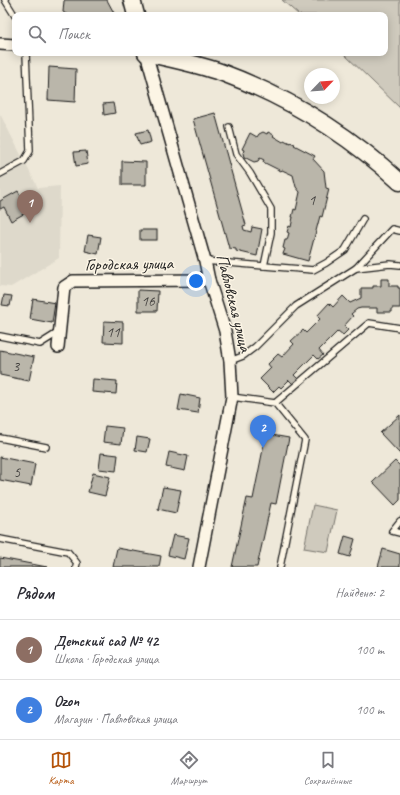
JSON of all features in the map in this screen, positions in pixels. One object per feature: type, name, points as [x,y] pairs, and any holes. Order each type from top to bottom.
[{"type":"street","points":[[132,0],[135,12]]},
{"type":"street","points":[[0,44],[12,45]]},
{"type":"street","name":"Павловская улица","points":[[147,56],[205,261],[209,280],[225,331],[230,361],[232,397],[199,567]]},
{"type":"street","points":[[157,56],[222,73],[297,106],[346,138],[400,182]]},
{"type":"street","name":"Городская улица","points":[[58,347],[64,287],[72,281],[209,280]]},
{"type":"lane","points":[[5,0],[12,12]]},
{"type":"lane","points":[[0,174],[24,161],[30,151],[26,56]]},
{"type":"lane","points":[[229,127],[236,154],[250,173],[271,209],[271,233],[264,266]]},
{"type":"lane","points":[[205,261],[313,270],[345,250],[363,219]]},
{"type":"lane","points":[[230,361],[243,356],[255,347],[296,306],[356,268],[392,229],[400,231]]},
{"type":"lane","points":[[356,268],[390,264],[400,265]]},
{"type":"lane","points":[[275,403],[369,323],[400,328]]},
{"type":"lane","points":[[0,336],[40,344],[60,332]]},
{"type":"lane","points":[[232,397],[275,403],[305,440],[280,567]]},
{"type":"lane","points":[[0,438],[46,447]]},
{"type":"lane","points":[[400,521],[392,531],[400,533]]},
{"type":"lane","points":[[0,539],[68,552],[77,563],[76,567]]},
{"type":"shaded area","points":[[282,0],[400,0],[400,108],[346,56],[388,56],[388,12],[296,12]]},
{"type":"shaded area","points":[[0,114],[38,188],[60,186],[59,258],[11,287],[0,286]]},
{"type":"shaded area","points":[[313,505],[337,510],[328,552],[304,548]]},
{"type":"building","points":[[107,0],[113,12],[63,12],[64,1]]},
{"type":"building","points":[[49,67],[76,69],[75,102],[48,100]]},
{"type":"building","points":[[113,103],[115,113],[104,115],[103,104]]},
{"type":"building","points":[[215,113],[246,225],[243,226],[244,230],[251,232],[252,227],[262,229],[257,256],[229,248],[193,119]]},
{"type":"building","points":[[148,130],[151,142],[140,145],[136,133]]},
{"type":"building","points":[[263,132],[267,134],[268,132],[274,135],[273,136],[283,142],[284,140],[295,144],[294,145],[315,156],[313,159],[324,171],[326,188],[329,189],[308,261],[283,254],[285,249],[283,248],[285,240],[287,240],[289,233],[287,232],[289,226],[291,227],[294,209],[296,210],[300,192],[296,187],[293,175],[263,162],[264,160],[260,158],[258,161],[254,162],[244,157],[244,150],[242,149],[250,133],[257,137]]},
{"type":"building","points":[[86,151],[88,164],[76,166],[74,152]]},
{"type":"building","points":[[122,161],[146,162],[146,185],[122,185]]},
{"type":"building","points":[[18,191],[29,211],[11,221],[4,207],[0,209],[0,201]]},
{"type":"building","points":[[140,230],[157,230],[157,240],[140,240]]},
{"type":"building","points":[[88,235],[101,237],[98,254],[85,251]]},
{"type":"building","points":[[381,279],[389,279],[389,286],[398,286],[398,288],[400,288],[400,308],[392,308],[392,312],[377,312],[377,308],[357,309],[351,314],[353,316],[344,326],[348,330],[343,335],[338,331],[319,350],[323,355],[318,359],[314,355],[294,375],[298,379],[293,384],[289,380],[281,388],[279,386],[273,392],[260,379],[271,368],[268,364],[278,354],[282,357],[294,344],[291,341],[303,330],[306,333],[320,319],[317,316],[329,303],[333,307],[343,296],[350,303],[361,298],[361,288],[381,286]]},
{"type":"building","points":[[138,290],[158,291],[157,311],[138,311]]},
{"type":"building","points":[[4,295],[12,296],[10,306],[2,305]]},
{"type":"building","points":[[33,299],[55,303],[52,323],[30,319]]},
{"type":"building","points":[[104,321],[123,322],[123,343],[103,342]]},
{"type":"building","points":[[0,350],[34,357],[29,381],[0,375]]},
{"type":"building","points":[[93,379],[117,381],[116,394],[92,392]]},
{"type":"building","points":[[181,394],[200,398],[198,413],[178,410]]},
{"type":"building","points":[[400,415],[400,454],[380,433]]},
{"type":"building","points":[[105,426],[123,428],[121,444],[103,442]]},
{"type":"building","points":[[266,434],[289,438],[276,504],[271,503],[257,567],[232,567],[247,498],[253,499]]},
{"type":"building","points":[[137,437],[150,439],[147,452],[135,450]]},
{"type":"building","points":[[169,452],[188,456],[185,471],[166,467]]},
{"type":"building","points":[[101,453],[118,455],[116,471],[99,469]]},
{"type":"building","points":[[0,457],[35,464],[31,486],[0,480]]},
{"type":"building","points":[[395,461],[400,466],[400,500],[395,505],[373,482]]},
{"type":"building","points":[[93,473],[110,477],[105,496],[88,492]]},
{"type":"building","points":[[163,487],[181,490],[176,513],[158,509]]},
{"type":"building","points":[[173,535],[189,538],[184,559],[168,555]]},
{"type":"building","points":[[345,536],[355,539],[350,557],[340,554]]},
{"type":"building","points":[[117,548],[161,556],[159,567],[113,567]]},
{"type":"building","points":[[383,549],[400,554],[400,567],[378,567]]},
{"type":"building","points":[[0,558],[47,567],[0,567]]},
{"type":"place","name":"Детский сад № 42","points":[[30,223]]},
{"type":"place","name":"Ozon","points":[[263,448]]}]
